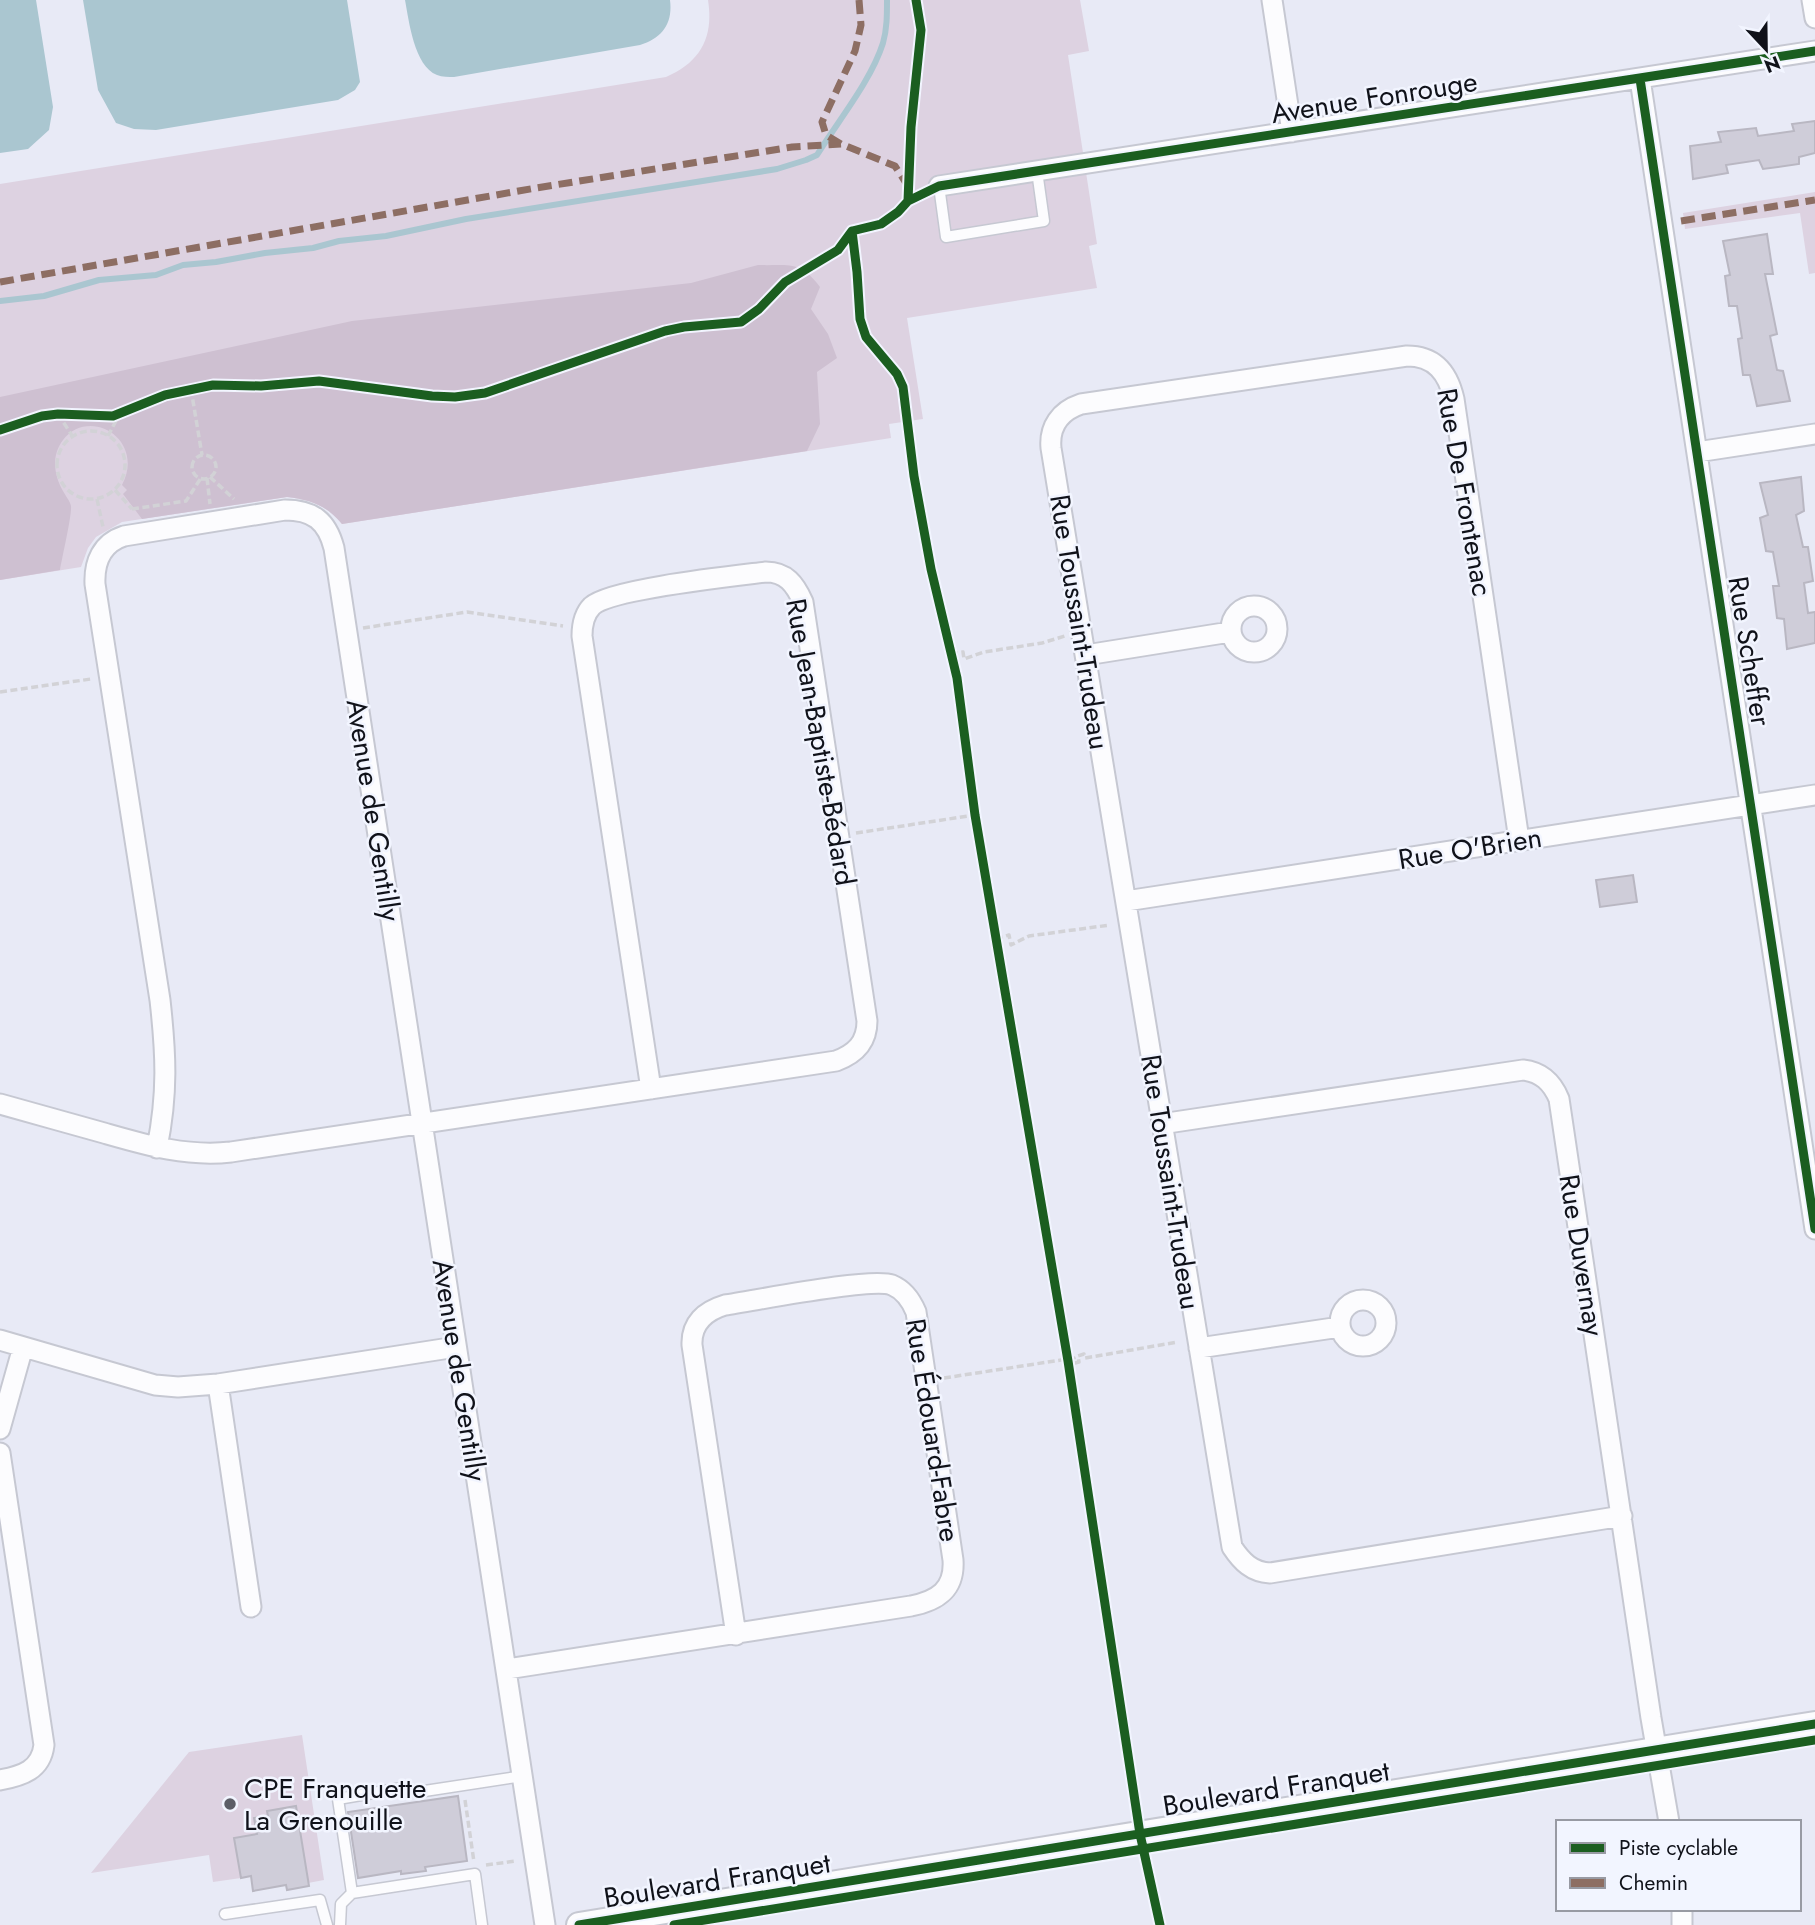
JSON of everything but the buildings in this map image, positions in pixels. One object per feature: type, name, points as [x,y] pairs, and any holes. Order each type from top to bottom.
[{"type":"street","points":[[1272,0],[1292,132]]},
{"type":"street","points":[[1812,0],[1815,18]]},
{"type":"street","name":"Avenue Fonrouge","points":[[939,186],[1815,51]]},
{"type":"street","name":"Rue Scheffer","points":[[1640,79],[1815,1229]]},
{"type":"street","name":"Rue De Frontenac","points":[[1059,418],[1081,404],[1407,356],[1425,358],[1439,367],[1448,379],[1454,399],[1519,840]]},
{"type":"street","name":"Rue Toussaint-Trudeau","points":[[1059,418],[1051,435],[1051,448],[1161,1124],[1191,1345],[1233,1547],[1244,1563],[1261,1572],[1279,1572],[1622,1516]]},
{"type":"street","points":[[1697,452],[1815,434]]},
{"type":"street","name":"Avenue de Gentilly","points":[[158,1148],[166,1097],[162,1021],[95,584],[96,566],[110,543],[124,536],[285,510],[306,512],[320,520],[329,531],[334,548],[545,1925]]},
{"type":"street","name":"Rue Jean-Baptiste-Bédard","points":[[0,1104],[158,1148],[212,1154],[421,1124],[836,1061],[850,1055],[860,1046],[867,1031],[803,602],[792,582],[780,573],[766,572],[618,594],[592,606],[584,620],[582,636],[651,1089]]},
{"type":"street","points":[[1086,655],[1230,632]]},
{"type":"street","name":"Rue O'Brien","points":[[1126,901],[1815,795]]},
{"type":"street","name":"Rue Duvernay","points":[[1161,1124],[1523,1070],[1532,1071],[1549,1081],[1559,1099],[1669,1820]]},
{"type":"street","name":"Rue Édouard-Fabre","points":[[507,1669],[736,1635],[924,1604],[943,1594],[952,1580],[953,1560],[916,1312],[905,1294],[893,1286],[869,1284],[725,1306],[705,1314],[695,1326],[692,1345],[736,1635]]},
{"type":"street","points":[[1191,1345],[1340,1327]]},
{"type":"street","points":[[0,1340],[155,1385],[178,1387],[219,1384],[456,1347]]},
{"type":"street","points":[[0,1429],[23,1347]]},
{"type":"street","points":[[219,1384],[251,1607]]},
{"type":"street","points":[[0,1453],[44,1745],[43,1754],[33,1769],[0,1780]]},
{"type":"street","name":"Boulevard Franquet","points":[[674,1925],[1658,1756],[1815,1724]]},
{"type":"street","name":"Boulevard Franquet","points":[[579,1925],[1658,1756],[1815,1740]]},
{"type":"lane","points":[[939,186],[946,237],[1044,221],[1037,171]]},
{"type":"lane","points":[[352,1893],[338,1799],[402,1788],[418,1792],[523,1776]]},
{"type":"lane","points":[[340,1925],[341,1904],[352,1893],[475,1874],[482,1925]]},
{"type":"lane","points":[[225,1914],[320,1900],[327,1925]]},
{"type":"path","points":[[178,392],[202,387]]},
{"type":"path","points":[[191,389],[202,455]]},
{"type":"path","points":[[104,416],[122,413]]},
{"type":"path","points":[[108,436],[122,413]]},
{"type":"path","points":[[58,414],[73,437]]},
{"type":"path","points":[[90,431],[108,436],[121,447],[125,458],[122,481],[115,490],[97,499],[74,495],[60,479],[57,468],[62,448],[73,437],[90,431]]},
{"type":"path","points":[[202,455],[210,456],[215,461],[216,469],[209,477],[201,478],[194,474],[192,466],[195,458],[202,455]]},
{"type":"path","points":[[209,477],[237,504]]},
{"type":"path","points":[[209,477],[211,508]]},
{"type":"path","points":[[132,509],[186,500],[201,478]]},
{"type":"path","points":[[115,490],[139,520]]},
{"type":"path","points":[[97,499],[104,530]]},
{"type":"path","points":[[361,628],[467,612],[569,627]]},
{"type":"path","points":[[951,654],[963,652],[964,659],[984,652],[1042,643],[1067,636]]},
{"type":"path","points":[[948,642],[954,666]]},
{"type":"path","points":[[0,692],[96,678]]},
{"type":"path","points":[[974,801],[978,827]]},
{"type":"path","points":[[852,834],[975,815]]},
{"type":"path","points":[[996,939],[1009,935],[1011,945],[1029,936],[1115,924]]},
{"type":"path","points":[[994,927],[998,953]]},
{"type":"path","points":[[940,1379],[1074,1358],[1075,1363],[1079,1362],[1078,1356],[1084,1354],[1085,1358],[1191,1345]]},
{"type":"path","points":[[1066,1347],[1070,1374]]},
{"type":"path","points":[[467,1812],[474,1861]]},
{"type":"path","points":[[500,1863],[518,1860]]},
{"type":"shaded area","points":[[708,0],[1080,0],[1089,51],[1068,55],[1097,244],[1089,246],[1097,288],[907,318],[923,419],[889,424],[891,438],[342,524],[318,504],[287,497],[122,522],[96,537],[88,548],[81,567],[0,580],[0,184],[666,77],[688,64],[702,47],[709,26]]},
{"type":"shaded area","points":[[1815,192],[1815,273],[1809,274],[1800,213],[1685,229],[1683,213]]},
{"type":"shaded area","points":[[758,265],[800,268],[820,287],[811,309],[828,334],[837,358],[817,372],[820,424],[807,451],[342,524],[318,504],[287,497],[142,519],[123,494],[127,490],[122,485],[127,468],[127,454],[121,442],[111,432],[87,426],[74,430],[63,440],[55,459],[60,485],[71,506],[60,570],[0,580],[0,397],[352,321],[691,283]]},
{"type":"shaded area","name":"CPE Franquette La Grenouille","points":[[302,1735],[324,1880],[308,1883],[267,1812],[268,1816],[254,1818],[257,1834],[234,1838],[241,1878],[213,1882],[209,1855],[91,1873],[189,1752]]},
{"type":"water","points":[[0,0],[36,0],[53,107],[49,130],[28,149],[0,153]]},
{"type":"water","points":[[83,0],[347,0],[360,82],[355,90],[338,100],[156,130],[134,129],[116,123],[98,90]]},
{"type":"water","points":[[405,0],[670,0],[670,16],[660,34],[640,45],[443,77],[429,70],[418,53]]},
{"type":"waterway","points":[[0,301],[44,296],[99,280],[156,275],[183,265],[386,236],[466,219],[777,169],[806,160],[817,155],[871,72],[884,38],[887,0]]},
{"type":"marked path","points":[[859,0],[861,25],[855,51],[822,122],[826,135],[895,166],[906,183]]},
{"type":"marked path","points":[[0,282],[536,188],[792,147],[841,144]]},
{"type":"marked path","points":[[1681,221],[1815,200]]},
{"type":"cycle path","points":[[908,201],[911,127],[921,30],[916,0]]},
{"type":"cycle path","points":[[0,430],[42,416],[58,414],[113,416],[165,395],[213,385],[261,386],[319,381],[432,396],[455,397],[485,393],[665,331],[741,322],[759,309],[785,282],[838,250],[852,231],[881,224],[908,201],[939,186],[1815,51]]},
{"type":"cycle path","points":[[1640,79],[1815,1229]]},
{"type":"cycle path","points":[[852,231],[860,319],[866,337],[897,374],[903,387],[914,476],[931,569],[957,678],[975,815],[1068,1361],[1140,1834],[1160,1925]]},
{"type":"cycle path","points":[[579,1925],[1815,1724]]},
{"type":"cycle path","points":[[674,1925],[1815,1740]]},
{"type":"place","name":"CPE Franquette La Grenouille","points":[[230,1804]]}]
